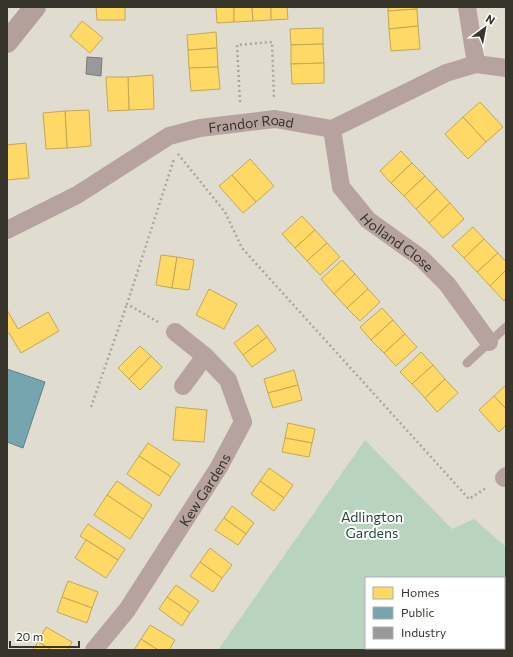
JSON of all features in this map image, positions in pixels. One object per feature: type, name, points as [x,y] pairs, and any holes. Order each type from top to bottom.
[{"type":"street","points":[[7,42],[35,7]]},
{"type":"street","points":[[467,7],[476,64]]},
{"type":"street","points":[[332,129],[446,73],[476,64],[506,68]]},
{"type":"street","name":"Frandor Road","points":[[7,230],[77,195],[169,136],[200,128],[275,119],[332,129]]},
{"type":"street","name":"Holland Close","points":[[332,129],[341,187],[368,220],[421,258],[447,284],[489,342]]},
{"type":"street","name":"Kew Gardens","points":[[94,650],[127,610],[219,467],[243,422],[228,380],[205,356],[175,332]]},
{"type":"street","points":[[183,386],[205,356]]},
{"type":"lane","points":[[467,363],[506,327]]},
{"type":"path","points":[[241,122],[237,45],[272,42],[275,119]]},
{"type":"path","points":[[91,407],[127,304],[176,152],[225,212],[242,248],[469,499],[505,477]]},
{"type":"path","points":[[127,304],[175,332]]},
{"type":"green space","name":"Adlington Gardens","points":[[365,440],[452,529],[474,519],[506,547],[506,650],[218,650]]},
{"type":"building: Homes","points":[[96,7],[125,7],[125,20],[97,20]]},
{"type":"building: Homes","points":[[216,7],[234,7],[234,22],[217,23]]},
{"type":"building: Homes","points":[[234,7],[252,7],[253,21],[234,22]]},
{"type":"building: Homes","points":[[252,7],[271,7],[271,20],[253,21]]},
{"type":"building: Homes","points":[[271,7],[287,7],[288,19],[271,20]]},
{"type":"building: Homes","points":[[388,7],[417,7],[417,9],[388,11]]},
{"type":"building: Homes","points":[[417,9],[418,26],[389,29],[388,11]]},
{"type":"building: Homes","points":[[82,21],[103,38],[90,53],[70,36]]},
{"type":"building: Homes","points":[[418,26],[420,49],[391,51],[389,29]]},
{"type":"building: Homes","points":[[323,28],[323,44],[291,45],[290,29]]},
{"type":"building: Homes","points":[[216,32],[217,48],[188,50],[187,35]]},
{"type":"building: Homes","points":[[323,44],[324,63],[291,64],[291,45]]},
{"type":"building: Homes","points":[[217,48],[218,67],[189,68],[188,50]]},
{"type":"building: Homes","points":[[324,63],[324,83],[292,84],[291,64]]},
{"type":"building: Homes","points":[[218,67],[220,89],[191,91],[189,68]]},
{"type":"building: Homes","points":[[153,75],[154,109],[129,110],[128,77]]},
{"type":"building: Homes","points":[[106,77],[128,77],[129,110],[108,111]]},
{"type":"building: Homes","points":[[480,102],[503,127],[486,142],[463,117]]},
{"type":"building: Homes","points":[[89,110],[91,146],[67,148],[65,111]]},
{"type":"building: Homes","points":[[65,111],[67,148],[46,149],[43,113]]},
{"type":"building: Homes","points":[[463,117],[486,142],[468,159],[445,134]]},
{"type":"building: Homes","points":[[26,143],[29,178],[7,180],[7,145]]},
{"type":"building: Homes","points":[[401,151],[412,163],[391,183],[380,171]]},
{"type":"building: Homes","points":[[250,159],[274,186],[256,202],[232,175]]},
{"type":"building: Homes","points":[[412,163],[425,176],[404,196],[391,183]]},
{"type":"building: Homes","points":[[232,175],[256,202],[243,213],[219,186]]},
{"type":"building: Homes","points":[[425,176],[437,189],[416,209],[404,196]]},
{"type":"building: Homes","points":[[437,189],[450,203],[429,223],[416,209]]},
{"type":"building: Homes","points":[[450,203],[464,219],[443,238],[429,223]]},
{"type":"building: Homes","points":[[302,216],[315,230],[295,248],[282,234]]},
{"type":"building: Homes","points":[[473,227],[484,239],[464,258],[452,246]]},
{"type":"building: Homes","points":[[315,230],[327,243],[307,261],[295,248]]},
{"type":"building: Homes","points":[[484,239],[498,253],[477,272],[464,258]]},
{"type":"building: Homes","points":[[327,243],[340,257],[320,275],[307,261]]},
{"type":"building: Homes","points":[[498,253],[506,262],[506,270],[490,286],[477,272]]},
{"type":"building: Homes","points":[[161,255],[177,257],[172,288],[156,285]]},
{"type":"building: Homes","points":[[177,257],[194,260],[189,290],[172,288]]},
{"type":"building: Homes","points":[[342,260],[355,274],[334,294],[321,279]]},
{"type":"building: Homes","points":[[506,270],[506,298],[504,301],[490,286]]},
{"type":"building: Homes","points":[[355,274],[368,289],[347,308],[334,294]]},
{"type":"building: Homes","points":[[209,289],[237,304],[224,329],[196,315]]},
{"type":"building: Homes","points":[[368,289],[380,302],[360,321],[347,308]]},
{"type":"building: Homes","points":[[382,308],[393,320],[371,340],[360,327]]},
{"type":"building: Homes","points":[[7,310],[18,329],[48,312],[59,331],[21,353],[9,333],[7,333]]},
{"type":"building: Homes","points":[[393,320],[405,334],[384,353],[371,340]]},
{"type":"building: Homes","points":[[258,325],[267,337],[243,355],[234,343]]},
{"type":"building: Homes","points":[[405,334],[417,347],[396,366],[384,353]]},
{"type":"building: Homes","points":[[267,337],[276,350],[252,367],[243,355]]},
{"type":"building: Homes","points":[[140,346],[151,356],[129,379],[118,368]]},
{"type":"building: Homes","points":[[421,352],[433,365],[412,384],[400,372]]},
{"type":"building: Homes","points":[[151,356],[162,367],[140,390],[129,379]]},
{"type":"building: Homes","points":[[433,365],[445,379],[425,398],[412,384]]},
{"type":"building: Homes","points":[[294,370],[298,385],[268,393],[264,379]]},
{"type":"building: Homes","points":[[445,379],[458,393],[437,412],[425,398]]},
{"type":"building: Homes","points":[[298,385],[302,400],[273,408],[268,393]]},
{"type":"building: Homes","points":[[506,385],[506,409],[494,396]]},
{"type":"building: Homes","points":[[494,396],[506,409],[506,425],[499,432],[479,410]]},
{"type":"building: Homes","points":[[176,407],[207,410],[204,442],[173,440]]},
{"type":"building: Homes","points":[[288,423],[315,429],[312,443],[285,438]]},
{"type":"building: Homes","points":[[285,438],[312,443],[309,457],[282,452]]},
{"type":"building: Homes","points":[[148,443],[180,464],[171,477],[139,456]]},
{"type":"building: Homes","points":[[139,456],[171,477],[159,496],[127,474]]},
{"type":"building: Homes","points":[[269,468],[293,485],[284,498],[260,481]]},
{"type":"building: Homes","points":[[117,481],[152,505],[143,519],[107,495]]},
{"type":"building: Homes","points":[[260,481],[284,498],[274,511],[251,494]]},
{"type":"building: Homes","points":[[107,495],[143,519],[130,539],[94,515]]},
{"type":"building: Homes","points":[[232,506],[254,523],[246,534],[224,518]]},
{"type":"building: Homes","points":[[224,518],[246,534],[238,545],[215,530]]},
{"type":"building: Homes","points":[[88,524],[125,549],[118,560],[80,536]]},
{"type":"building: Homes","points":[[86,540],[118,560],[106,578],[75,558]]},
{"type":"building: Homes","points":[[210,548],[232,565],[222,578],[200,562]]},
{"type":"building: Homes","points":[[200,562],[222,578],[213,592],[190,576]]},
{"type":"building: Homes","points":[[68,581],[98,592],[92,608],[62,597]]},
{"type":"building: Homes","points":[[176,585],[199,601],[190,613],[167,597]]},
{"type":"building: Homes","points":[[62,597],[92,608],[87,623],[57,612]]},
{"type":"building: Homes","points":[[167,597],[190,613],[182,626],[159,609]]},
{"type":"building: Homes","points":[[150,625],[175,640],[169,650],[158,650],[141,639]]},
{"type":"building: Homes","points":[[46,627],[72,642],[68,650],[52,650],[38,642]]},
{"type":"building: Homes","points":[[141,639],[158,650],[134,650]]},
{"type":"building: Homes","points":[[38,642],[52,650],[33,650]]},
{"type":"building: Public","points":[[7,369],[45,382],[23,448],[7,442]]},
{"type":"building: Industry","points":[[87,57],[102,58],[101,76],[86,74]]}]
